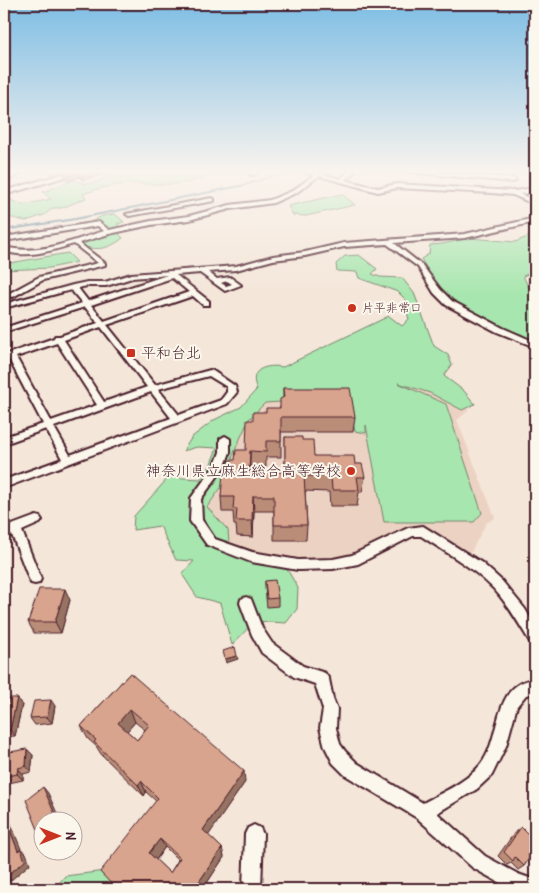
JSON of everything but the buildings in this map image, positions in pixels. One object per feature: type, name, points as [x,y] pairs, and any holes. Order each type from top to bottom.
[{"type":"street","points":[[128,214],[136,213]]},
{"type":"street","points":[[4,249],[13,252],[41,252],[108,232],[212,213]]},
{"type":"street","points":[[4,306],[73,287],[106,284],[131,276],[236,268],[273,258],[305,254],[344,245],[465,236],[535,220]]},
{"type":"street","points":[[4,239],[99,224],[108,232]]},
{"type":"street","points":[[52,292],[10,295],[41,278],[103,264],[76,242]]},
{"type":"street","points":[[390,243],[420,266],[437,291],[450,303],[500,330],[535,345]]},
{"type":"street","points":[[202,271],[216,282]]},
{"type":"street","points":[[171,274],[206,303]]},
{"type":"street","points":[[4,330],[171,274]]},
{"type":"street","points":[[73,287],[177,419]]},
{"type":"street","points":[[67,459],[7,356],[194,293]]},
{"type":"street","points":[[58,338],[102,406]]},
{"type":"street","points":[[4,441],[153,388],[210,372],[231,386],[232,392],[224,402],[4,484]]},
{"type":"street","points":[[225,439],[225,452],[220,466],[196,498],[196,521],[211,542],[251,557],[298,565],[333,564],[354,560],[412,531],[423,531],[478,567],[498,585],[520,613],[535,638]]},
{"type":"street","points":[[4,533],[36,520]]},
{"type":"street","points":[[16,528],[35,580]]},
{"type":"street","points":[[246,603],[257,631],[268,648],[298,672],[320,678],[324,684],[326,699],[330,709],[328,728],[334,747],[339,757],[351,769],[423,812],[479,862],[513,881],[535,889]]},
{"type":"street","points":[[423,812],[475,780],[490,764],[503,730],[508,707],[519,692],[535,686]]},
{"type":"street","points":[[252,889],[254,834]]},
{"type":"shaded area","name":"神奈川県立麻生総合高等学校","points":[[377,369],[453,399],[469,410],[457,420],[495,518],[486,523],[471,552],[425,527],[406,527],[351,558],[279,558],[246,553],[222,540],[203,521],[206,498],[217,485],[234,457],[243,406]]},
{"type":"green space","points":[[4,213],[47,213],[26,221],[4,216]]},
{"type":"green space","points":[[292,213],[321,213],[306,216],[293,215]]},
{"type":"green space","points":[[115,214],[124,222],[117,224],[121,229],[111,230],[101,223],[85,225],[102,216]]},
{"type":"green space","points":[[100,233],[118,233],[123,238],[113,245],[103,248],[81,246],[83,241]]},
{"type":"green space","points":[[535,234],[535,271],[523,276],[529,288],[535,290],[535,342],[521,334],[499,327],[459,306],[443,295],[421,259],[429,254],[430,245],[470,238],[515,242]]},
{"type":"green space","points":[[68,253],[77,262],[50,268],[4,270],[4,264]]},
{"type":"green space","points":[[359,255],[377,269],[372,274],[380,277],[402,278],[414,293],[434,346],[448,355],[452,365],[444,376],[464,391],[475,404],[462,410],[430,393],[398,383],[446,404],[482,513],[474,522],[384,522],[366,425],[366,433],[355,431],[346,398],[265,403],[249,419],[235,450],[223,485],[207,507],[228,530],[229,543],[281,559],[298,588],[297,609],[286,623],[255,621],[232,645],[220,603],[197,597],[182,574],[194,561],[176,560],[160,526],[133,530],[134,516],[169,477],[200,479],[210,466],[217,448],[197,447],[183,451],[192,437],[214,420],[241,407],[257,389],[255,377],[260,369],[271,366],[283,367],[389,316],[402,326],[409,319],[406,309],[408,302],[398,292],[359,278],[357,272],[337,271],[336,264],[345,256]]},
{"type":"green space","points":[[113,870],[124,889],[54,889],[65,876]]},
{"type":"waterway","points":[[4,230],[107,213]]},
{"type":"place","name":"片平非常口","points":[[352,308]]},
{"type":"place","name":"平和台北","points":[[131,353]]},
{"type":"place","name":"神奈川県立麻生総合高等学校","points":[[351,471]]}]
